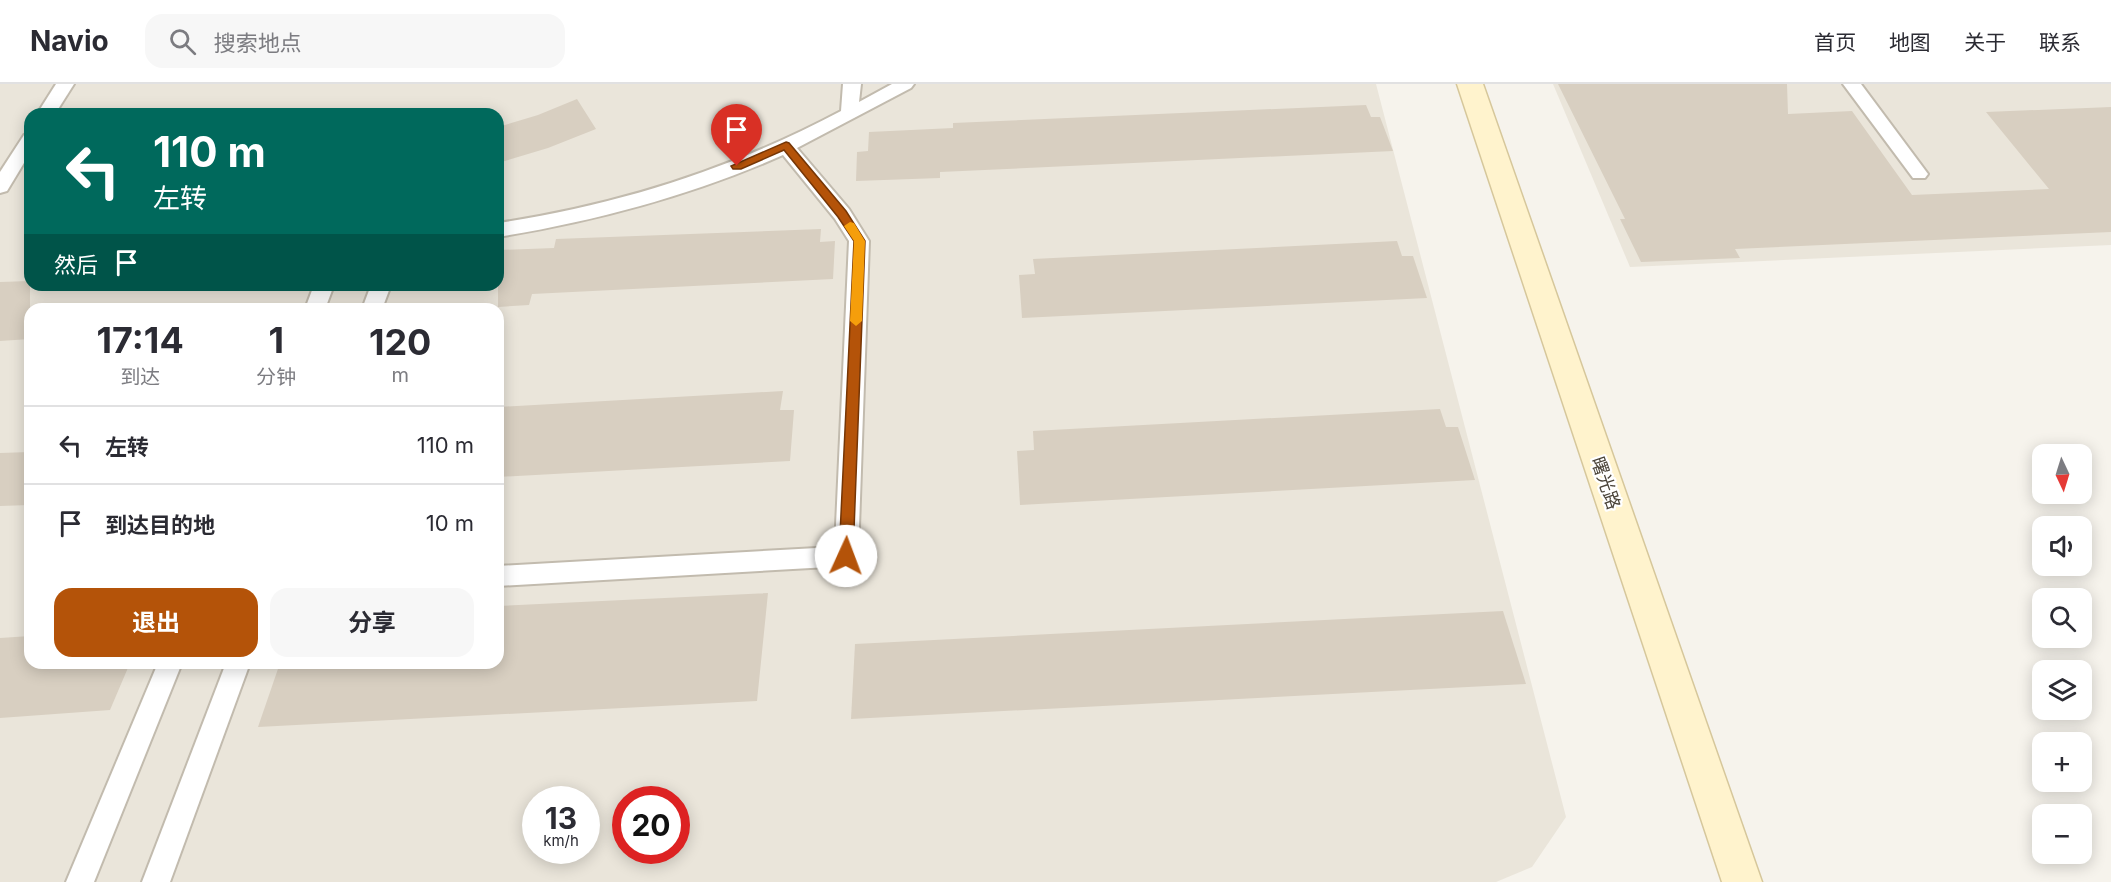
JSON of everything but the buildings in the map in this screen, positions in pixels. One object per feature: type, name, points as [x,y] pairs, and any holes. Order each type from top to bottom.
[{"type":"street","name":"曙光路","points":[[1470,84],[1742,882]]},
{"type":"lane","points":[[50,108],[66,84]]},
{"type":"lane","points":[[58,108],[66,84]]},
{"type":"lane","points":[[850,113],[852,84]]},
{"type":"lane","points":[[504,229],[588,213],[671,189],[759,158],[905,84]]},
{"type":"lane","points":[[1852,84],[1918,174]]},
{"type":"lane","points":[[504,576],[846,556],[859,241],[842,214],[786,145]]},
{"type":"lane","points":[[0,187],[24,149]]},
{"type":"lane","points":[[80,882],[168,669]]},
{"type":"lane","points":[[156,882],[236,669]]},
{"type":"shaded area","points":[[0,84],[1376,84],[1566,817],[1532,867],[1496,882],[0,882]]},
{"type":"shaded area","points":[[1553,84],[2111,84],[2111,245],[1630,267]]},
{"type":"slow traffic","points":[[850,226],[859,241],[856,321]]},
{"type":"route","points":[[737,166],[786,145],[842,214],[859,241],[846,556]]}]
